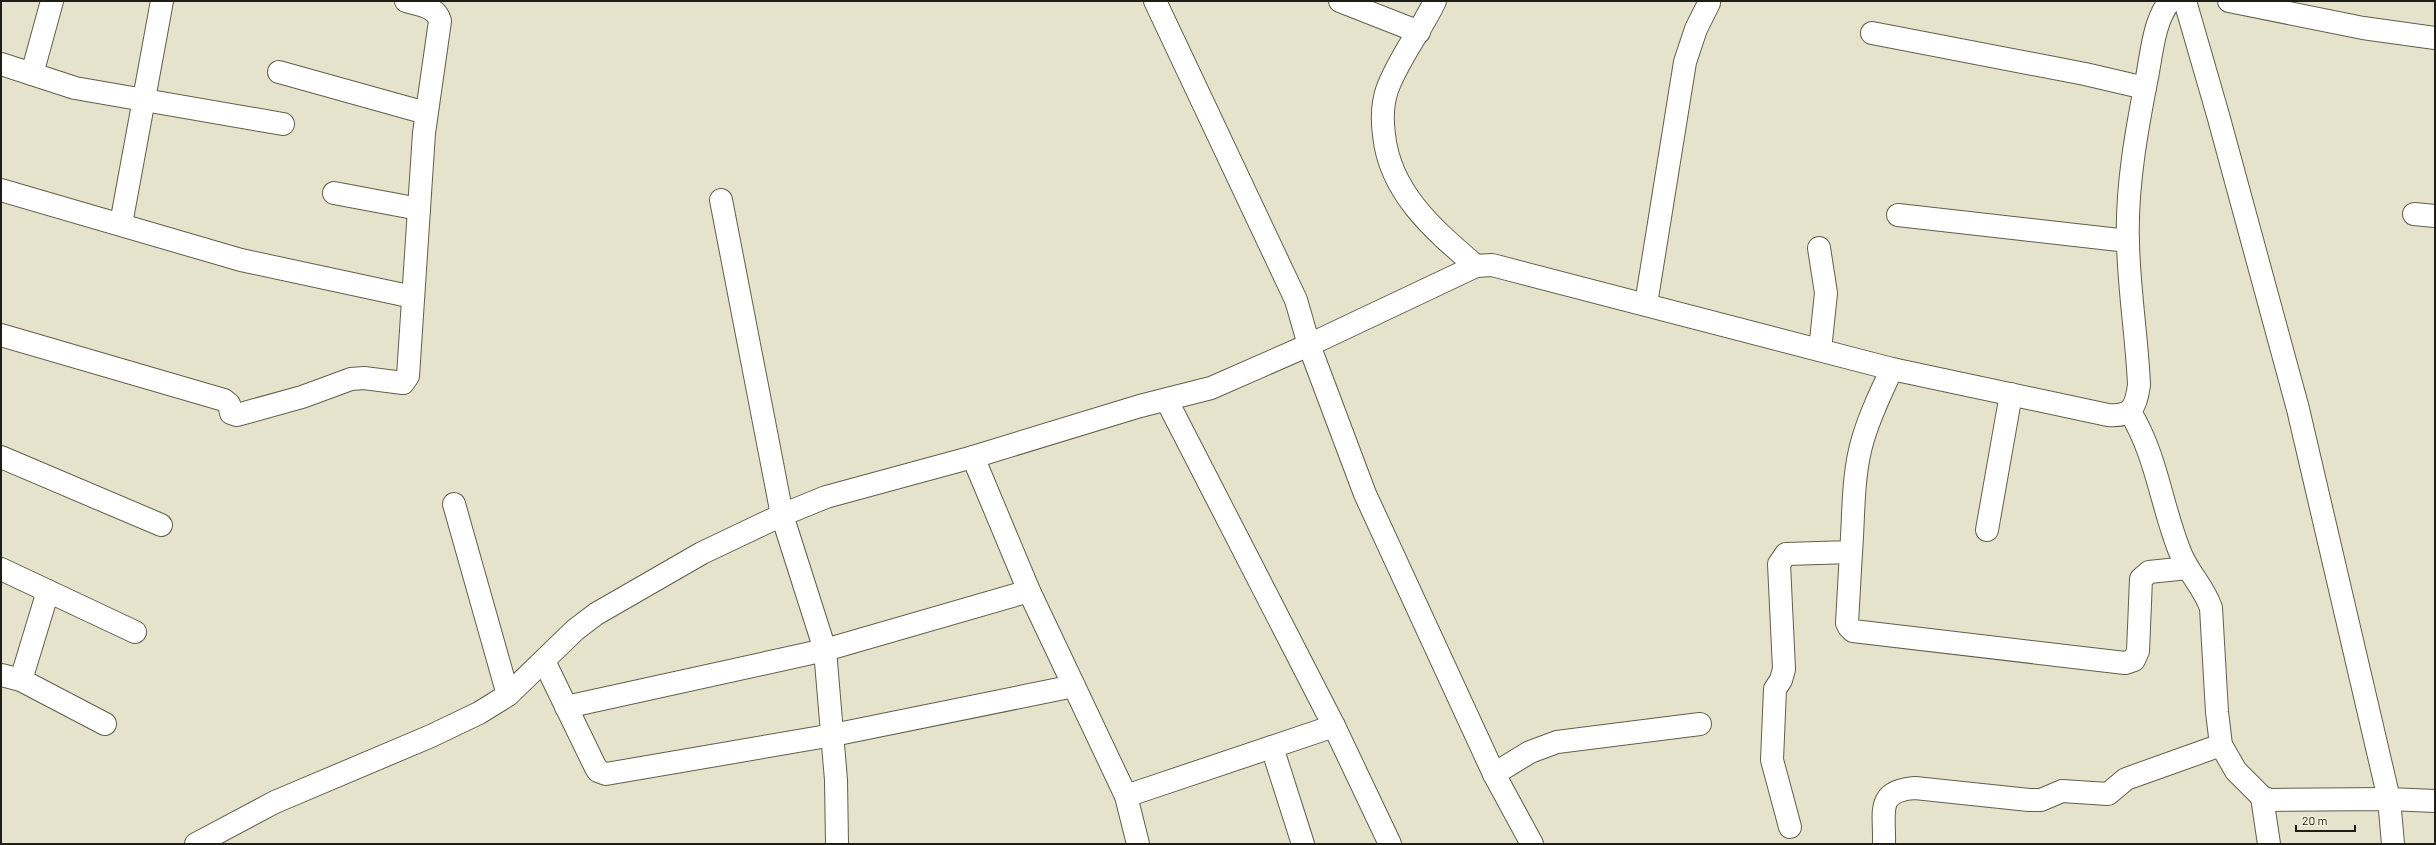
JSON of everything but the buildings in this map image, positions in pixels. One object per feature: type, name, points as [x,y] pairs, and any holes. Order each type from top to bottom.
[{"type":"street","points":[[32,74],[52,1]]},
{"type":"street","points":[[122,224],[162,1]]},
{"type":"street","points":[[1,335],[217,398],[227,402],[231,413],[237,416],[302,397],[350,379],[364,378],[403,383],[408,376],[426,113],[440,21],[439,15],[431,8],[406,1]]},
{"type":"street","points":[[1155,1],[1296,300],[1302,315],[1308,346],[1380,529],[1494,774],[1532,844]]},
{"type":"street","points":[[1340,1],[1419,32]]},
{"type":"street","points":[[1435,1],[1388,89],[1383,109],[1386,149],[1392,172],[1399,185],[1423,218],[1476,266]]},
{"type":"street","points":[[2229,1],[2363,28],[2435,38]]},
{"type":"street","points":[[196,844],[275,802],[430,736],[479,713],[508,695],[575,630],[596,614],[702,553],[782,514],[826,497],[973,457],[1140,406],[1167,401],[1211,388],[1235,379],[1308,346],[1476,266],[1492,265],[1892,369],[2108,415],[2124,415],[2130,412],[2137,398],[2139,385],[2128,241],[2132,174],[2144,88],[2158,26],[2168,2]]},
{"type":"street","points":[[2168,2],[2220,122],[2298,409],[2389,799],[2393,844]]},
{"type":"street","points":[[1646,304],[1685,62],[1696,29],[1709,3]]},
{"type":"street","points":[[1872,33],[2085,74],[2144,88]]},
{"type":"street","points":[[1,64],[75,88],[283,124]]},
{"type":"street","points":[[279,72],[426,113]]},
{"type":"street","points":[[1,190],[122,224],[241,260],[413,297]]},
{"type":"street","points":[[334,193],[419,209]]},
{"type":"street","points":[[721,200],[782,514],[824,650],[833,735],[838,820],[837,844]]},
{"type":"street","points":[[1898,214],[2128,241]]},
{"type":"street","points":[[2414,214],[2435,216]]},
{"type":"street","points":[[1819,248],[1826,293],[1820,350]]},
{"type":"street","points":[[1892,369],[1873,409],[1862,440],[1859,459],[1851,552],[1848,623],[1849,627],[1853,631],[2125,664],[2134,660],[2138,651],[2141,579],[2149,572],[2188,568]]},
{"type":"street","points":[[1987,530],[2011,394]]},
{"type":"street","points":[[1167,401],[1334,726],[1390,844]]},
{"type":"street","points":[[2130,412],[2145,438],[2173,533],[2188,568],[2202,586],[2211,608],[2216,712],[2221,745],[2236,771],[2262,797],[2281,801],[2389,799],[2435,801]]},
{"type":"street","points":[[1,457],[161,525]]},
{"type":"street","points":[[973,457],[1029,591],[1126,796],[1138,844]]},
{"type":"street","points":[[454,504],[508,695]]},
{"type":"street","points":[[1790,827],[1772,760],[1775,689],[1782,680],[1784,669],[1780,564],[1786,554],[1851,552]]},
{"type":"street","points":[[1,568],[135,632]]},
{"type":"street","points":[[48,591],[11,677],[105,724]]},
{"type":"street","points":[[566,707],[824,650],[1029,591]]},
{"type":"street","points":[[544,661],[595,766],[601,772],[606,774],[833,735],[1074,686]]},
{"type":"street","points":[[1494,774],[1530,752],[1557,742],[1700,724]]},
{"type":"street","points":[[1126,796],[1334,726]]},
{"type":"street","points":[[1884,844],[1885,804],[1888,797],[1896,790],[1915,788],[2029,800],[2041,800],[2062,791],[2104,795],[2111,793],[2126,779],[2221,745]]},
{"type":"street","points":[[1272,747],[1303,844]]},
{"type":"street","points":[[2262,797],[2269,844]]}]
